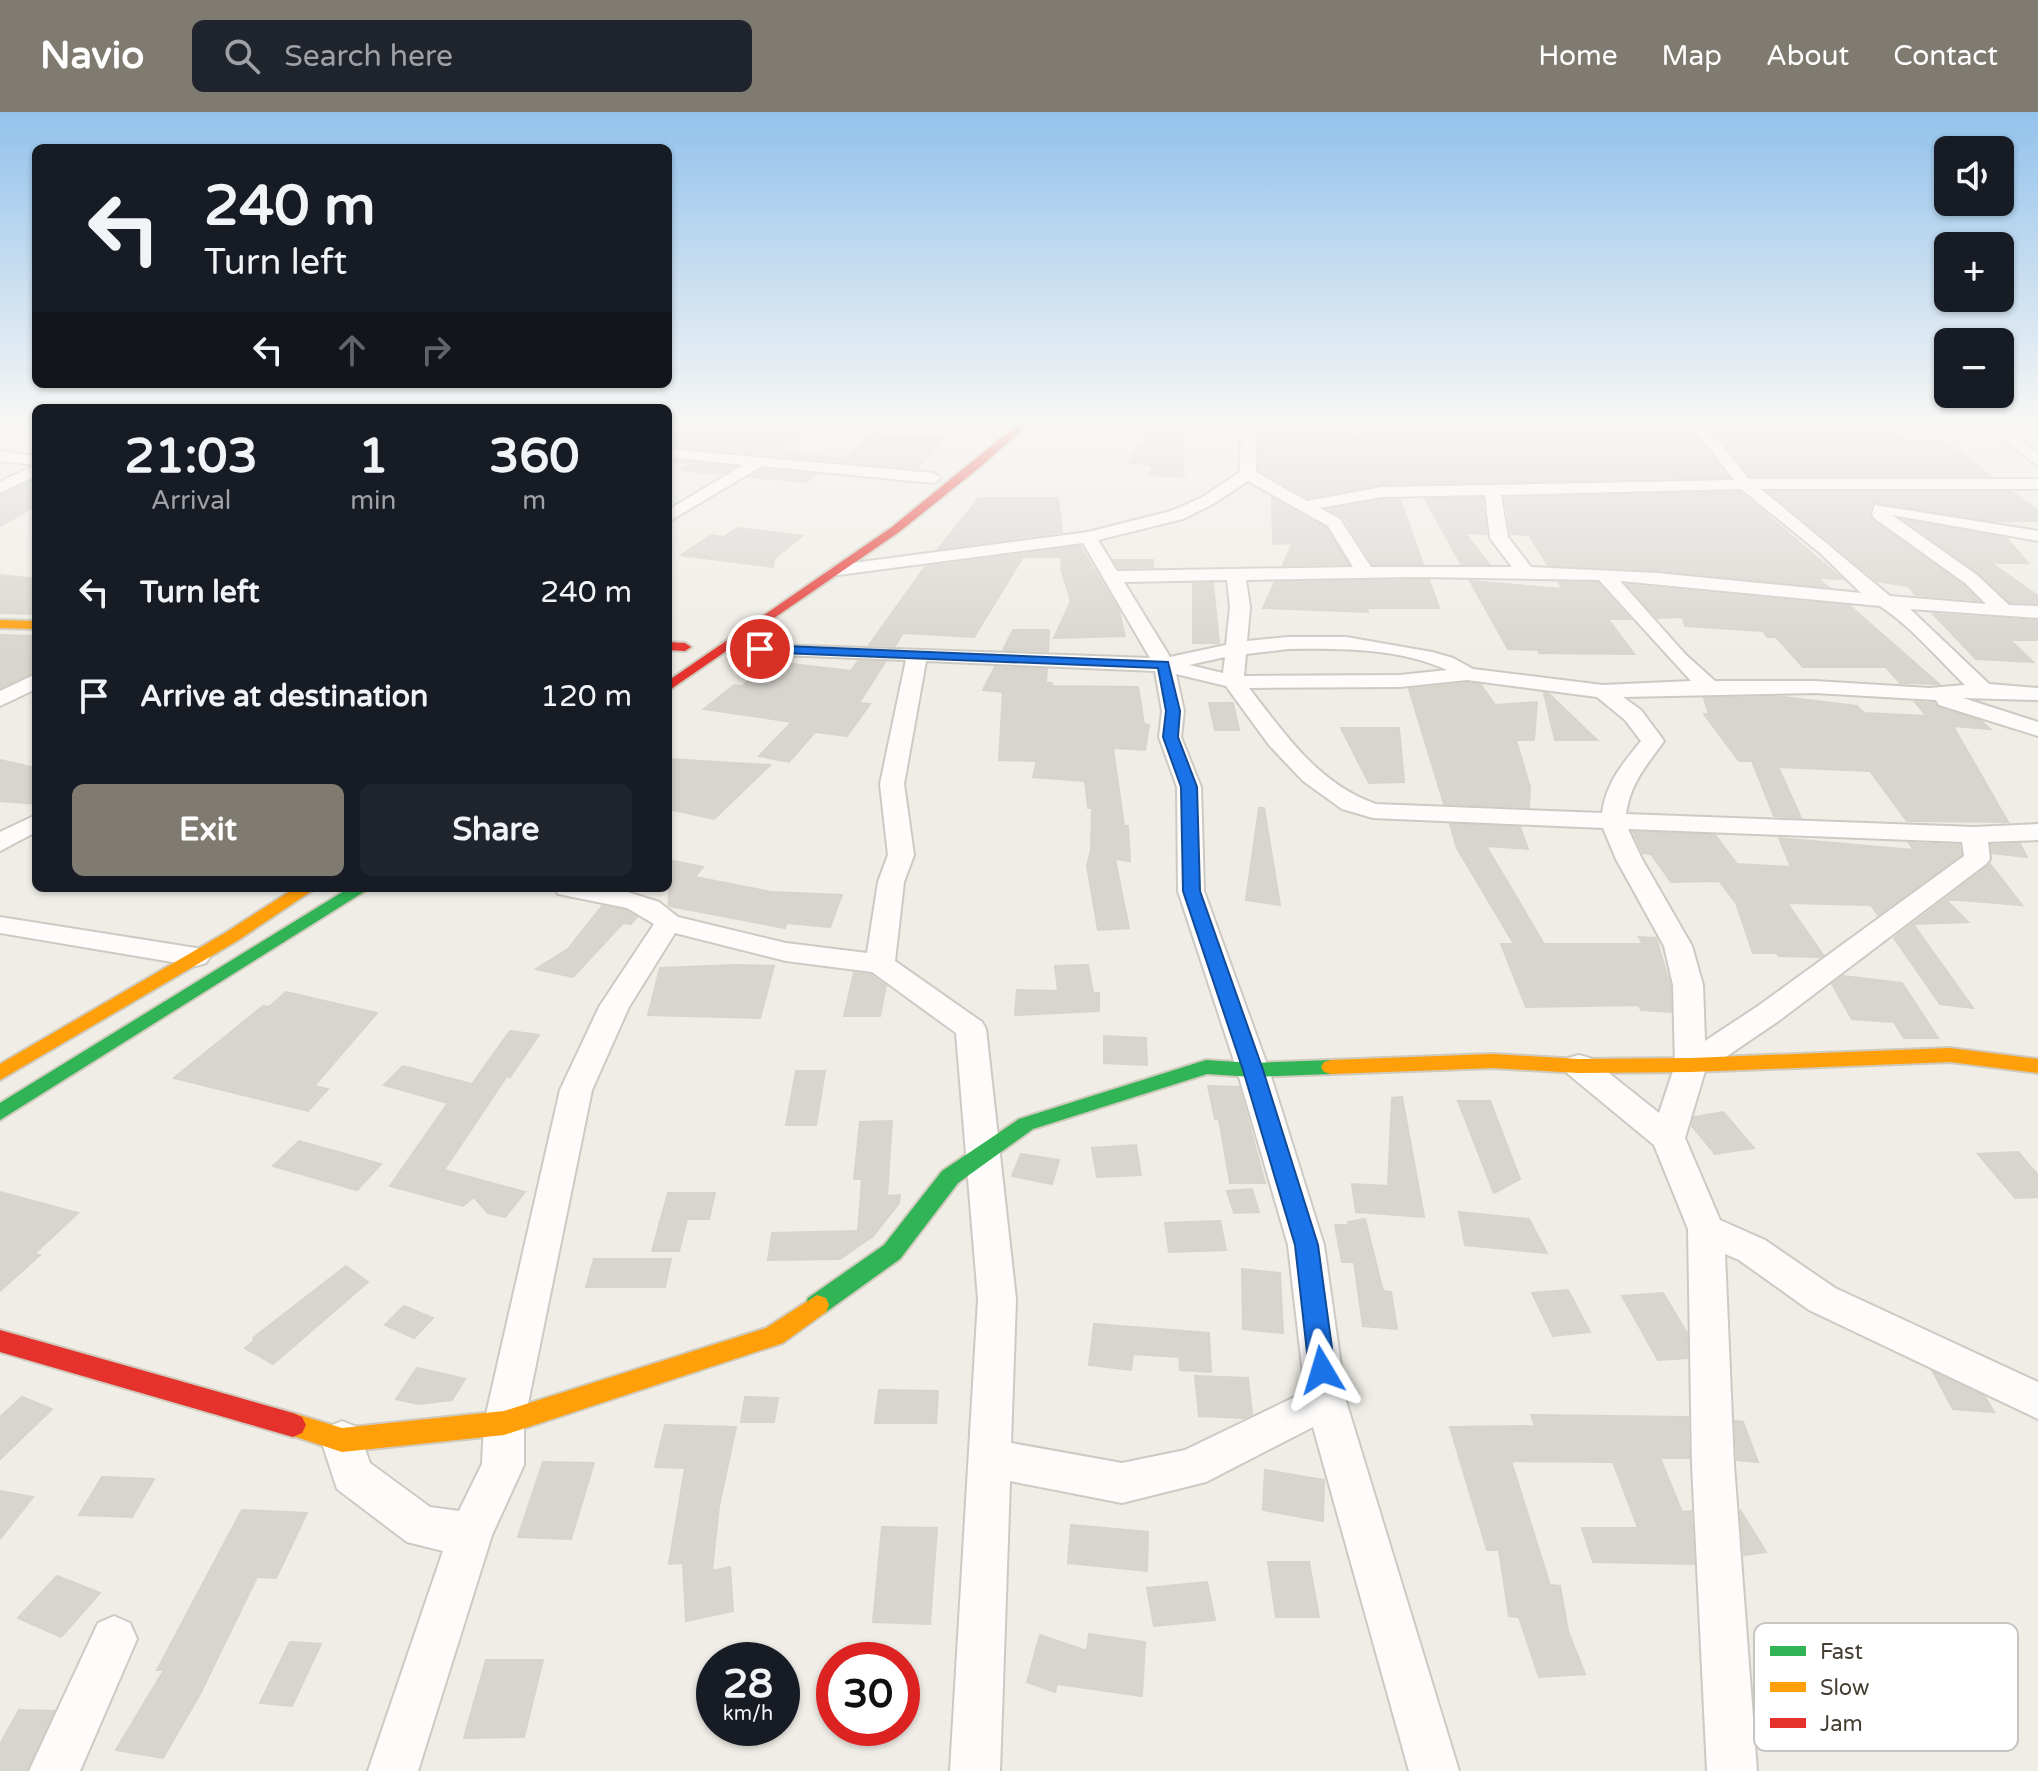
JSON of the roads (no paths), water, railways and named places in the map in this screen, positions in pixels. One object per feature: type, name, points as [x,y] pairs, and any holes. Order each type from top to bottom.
[{"type":"main road","points":[[850,539],[904,501]]},
{"type":"main road","points":[[672,684],[932,501]]},
{"type":"main road","points":[[0,624],[32,625]]},
{"type":"main road","points":[[0,1073],[301,892]]},
{"type":"main road","points":[[0,1113],[355,892]]},
{"type":"main road","points":[[0,1341],[342,1440],[504,1423],[774,1336],[892,1252],[950,1177],[1026,1124],[1206,1067],[1253,1070],[1493,1061],[1579,1066],[1691,1065],[1950,1055],[2038,1066]]},
{"type":"street","points":[[672,515],[693,501]]},
{"type":"street","points":[[838,570],[1088,537],[1177,515],[1206,501]]},
{"type":"street","points":[[1296,501],[1334,523],[1365,571]]},
{"type":"street","points":[[1304,506],[1330,501]]},
{"type":"street","points":[[1494,501],[1499,538],[1525,572]]},
{"type":"street","points":[[1766,501],[1914,620],[1931,641],[1983,690]]},
{"type":"street","points":[[2004,611],[1971,579],[1880,514],[1881,508],[2038,536]]},
{"type":"street","points":[[1088,537],[1164,665],[1173,711],[1170,737],[1189,787],[1191,891],[1253,1070],[1306,1245],[1326,1401],[1434,1771]]},
{"type":"street","points":[[1110,577],[1365,571],[1525,572],[1705,582],[1889,603],[2038,612]]},
{"type":"street","points":[[1236,575],[1240,607],[1233,682],[1296,761],[1341,801],[1357,807],[1373,811],[1613,822],[1974,835],[2038,832]]},
{"type":"street","points":[[1604,575],[1679,659],[1710,687]]},
{"type":"street","points":[[1164,665],[1235,646],[1291,640],[1328,641],[1392,649],[1443,660],[1453,663],[1467,674]]},
{"type":"street","points":[[729,647],[1164,665],[1233,682],[1400,681],[1467,674],[1603,691],[1815,687],[1929,694],[1983,690],[2038,694]]},
{"type":"street","points":[[880,964],[891,882],[901,855],[892,784],[917,656]]},
{"type":"street","points":[[0,700],[32,682]]},
{"type":"street","points":[[1603,691],[1633,715],[1653,741],[1627,774],[1616,797],[1613,822],[1629,859],[1678,946],[1688,985],[1691,1065],[1668,1138]]},
{"type":"street","points":[[1929,694],[2038,729]]},
{"type":"street","points":[[0,843],[32,824]]},
{"type":"street","points":[[1691,1065],[1769,1013],[1977,859],[1974,835]]},
{"type":"street","points":[[596,892],[661,912],[668,923],[786,952],[880,964],[971,1029],[997,1299],[975,1771]]},
{"type":"street","points":[[393,1771],[471,1533],[503,1465],[504,1423],[576,1090],[614,1007],[668,923]]},
{"type":"street","points":[[0,925],[196,957]]},
{"type":"street","points":[[1579,1066],[1668,1138],[1706,1229],[1713,1465],[1732,1771]]},
{"type":"street","points":[[1706,1229],[1752,1250],[1822,1299],[2035,1397]]},
{"type":"street","points":[[988,1458],[1122,1483],[1191,1468],[1326,1401]]},
{"type":"street","points":[[342,1440],[352,1475],[422,1527],[471,1533]]},
{"type":"street","points":[[54,1771],[114,1639]]}]
